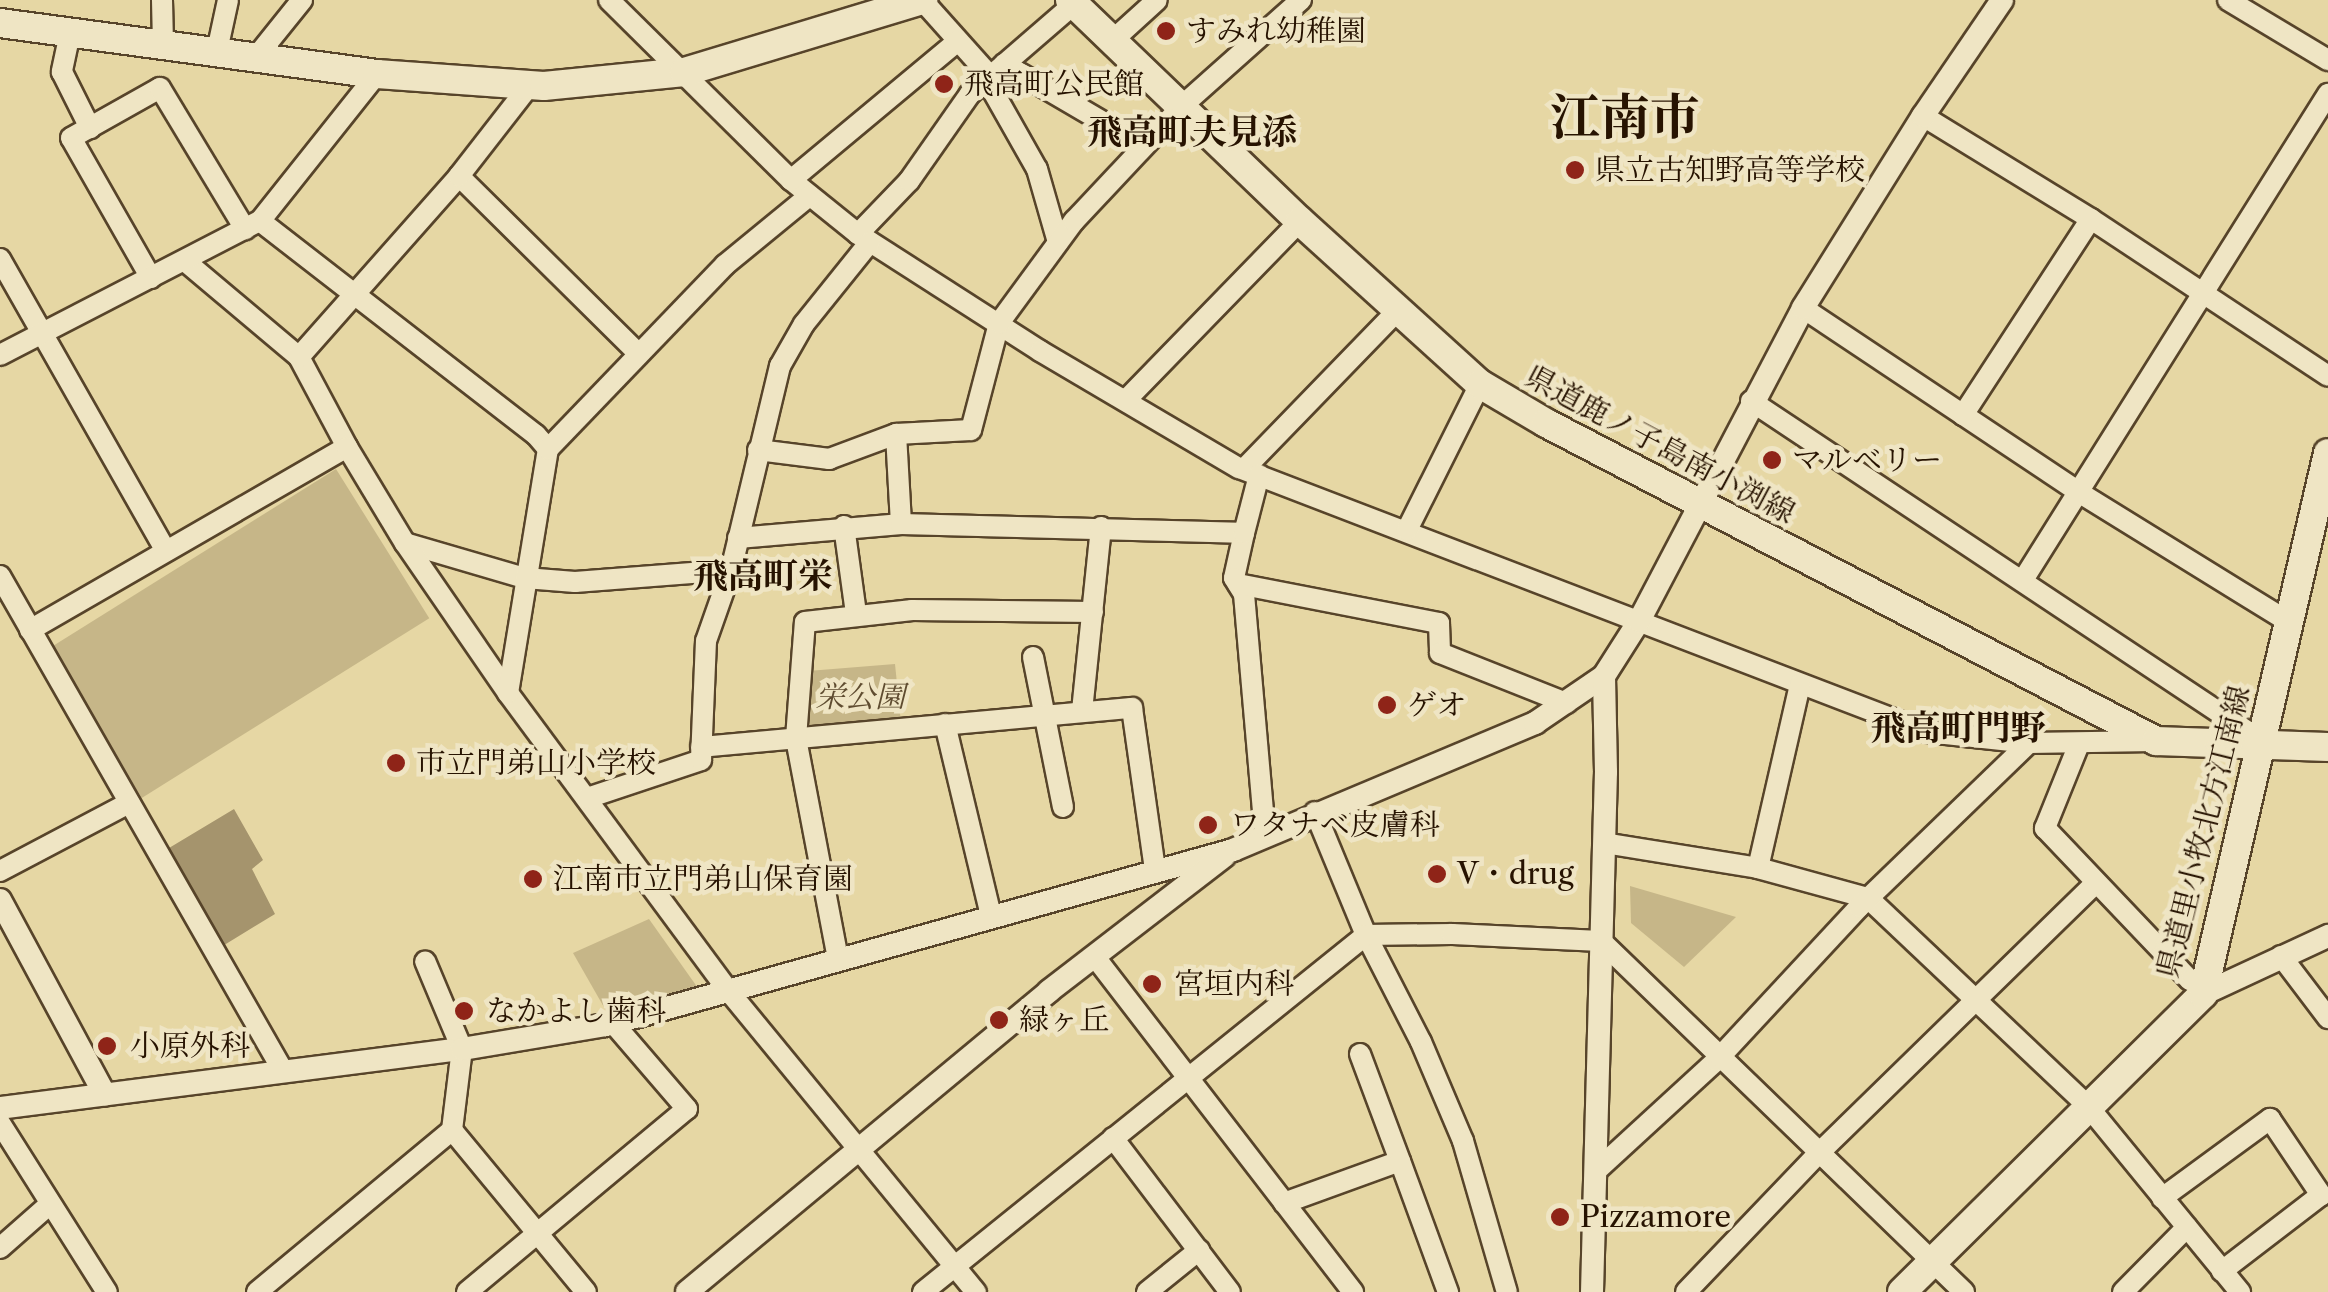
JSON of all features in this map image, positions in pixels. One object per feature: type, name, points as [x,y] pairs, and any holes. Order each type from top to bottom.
[{"type":"main road","points":[[0,23],[377,74],[529,86],[637,80],[684,72],[920,0]]},
{"type":"main road","name":"県道鹿ノ子島南小渕線","points":[[1072,2],[1300,220],[1480,384],[2156,741],[2328,747]]},
{"type":"main road","name":"県道里小牧北方江南線","points":[[1902,1292],[2204,991],[2328,453]]},
{"type":"street","points":[[162,0],[162,44]]},
{"type":"street","points":[[217,51],[228,0]]},
{"type":"street","points":[[257,56],[302,0]]},
{"type":"street","points":[[609,0],[791,180],[864,238],[1126,400],[1252,472],[1927,732],[2029,744],[2156,741]]},
{"type":"street","points":[[920,0],[994,73],[1144,146]]},
{"type":"street","points":[[1113,40],[1157,0]]},
{"type":"street","points":[[758,450],[829,458],[896,434],[972,430],[999,323],[1058,242],[1183,105],[1301,0]]},
{"type":"street","points":[[0,1108],[462,1048],[613,1024],[731,994],[991,915],[1233,850],[1315,812],[1508,736],[1604,676],[1639,621],[1803,308],[1923,116],[2002,0]]},
{"type":"street","points":[[2228,0],[2328,60]]},
{"type":"street","points":[[587,798],[702,760],[706,641],[731,570],[780,366],[864,238],[970,94],[1072,2]]},
{"type":"street","points":[[70,32],[62,72],[90,128]]},
{"type":"street","points":[[791,180],[958,41]]},
{"type":"street","points":[[994,73],[1037,169],[1058,242]]},
{"type":"street","points":[[0,355],[252,225],[377,74]]},
{"type":"street","points":[[298,357],[459,176],[529,86]]},
{"type":"street","points":[[151,278],[71,138],[160,88],[252,225],[354,295],[536,435],[548,450]]},
{"type":"street","points":[[2023,580],[2328,94]]},
{"type":"street","points":[[1923,116],[2091,220],[2328,376]]},
{"type":"street","points":[[459,176],[638,353]]},
{"type":"street","points":[[508,693],[548,450],[725,265],[809,196]]},
{"type":"street","points":[[1126,400],[1300,220]]},
{"type":"street","points":[[1964,415],[2091,220]]},
{"type":"street","points":[[0,259],[166,551]]},
{"type":"street","points":[[185,261],[298,357],[405,543],[508,693],[731,994],[976,1292]]},
{"type":"street","points":[[1803,308],[2080,493],[2289,622]]},
{"type":"street","points":[[1265,835],[1244,594],[1234,578],[1252,472],[1398,311]]},
{"type":"street","points":[[1407,530],[1480,384]]},
{"type":"street","points":[[1751,401],[2261,743]]},
{"type":"street","points":[[896,434],[902,524]]},
{"type":"street","points":[[30,630],[347,446]]},
{"type":"street","points":[[738,538],[902,524],[1244,533]]},
{"type":"street","points":[[844,526],[856,614]]},
{"type":"street","points":[[1082,712],[1102,528]]},
{"type":"street","points":[[405,543],[525,578],[576,582],[731,570]]},
{"type":"street","points":[[0,576],[283,1071]]},
{"type":"street","points":[[1238,584],[1439,623],[1440,653],[1566,703]]},
{"type":"street","points":[[838,959],[796,738],[805,622],[856,614],[1092,612]]},
{"type":"street","points":[[1033,657],[1062,807]]},
{"type":"street","points":[[1592,1292],[1604,843],[1604,676]]},
{"type":"street","points":[[1758,868],[1800,685]]},
{"type":"street","points":[[701,747],[1132,708],[1155,870]]},
{"type":"street","points":[[945,724],[991,915]]},
{"type":"street","points":[[1597,1170],[1719,1057],[1868,898],[2029,744]]},
{"type":"street","points":[[2078,744],[2045,828],[2204,991],[2328,936]]},
{"type":"street","points":[[0,871],[130,803]]},
{"type":"street","points":[[1315,812],[1366,936],[1421,1042],[1463,1141],[1507,1292]]},
{"type":"street","points":[[1604,843],[1758,868],[1868,898],[2087,1105],[2240,1292]]},
{"type":"street","points":[[687,1292],[1095,957],[1233,850]]},
{"type":"street","points":[[1686,1292],[1818,1154],[2096,882]]},
{"type":"street","points":[[0,900],[105,1095]]},
{"type":"street","points":[[923,1292],[1366,936],[1452,934],[1601,942],[1964,1292]]},
{"type":"street","points":[[2281,956],[2328,1018]]},
{"type":"street","points":[[1095,957],[1353,1292]]},
{"type":"street","points":[[257,1292],[452,1130],[462,1048],[424,961]]},
{"type":"street","points":[[467,1292],[687,1108],[613,1024]]},
{"type":"street","points":[[1360,1054],[1448,1292]]},
{"type":"street","points":[[2162,1198],[2270,1120],[2321,1195],[2222,1271]]},
{"type":"street","points":[[0,1123],[8,1154],[50,1205],[108,1292]]},
{"type":"street","points":[[452,1130],[586,1292]]},
{"type":"street","points":[[1113,1138],[1230,1292]]},
{"type":"street","points":[[1284,1203],[1400,1161]]},
{"type":"street","points":[[0,1248],[50,1205]]},
{"type":"street","points":[[2123,1292],[2187,1228]]},
{"type":"street","points":[[1147,1292],[1198,1250]]},
{"type":"green space","points":[[336,469],[429,618],[142,798],[49,649]]},
{"type":"green space","name":"栄公園","points":[[895,664],[901,723],[803,733],[808,671]]},
{"type":"green space","points":[[1630,886],[1736,917],[1684,967],[1631,923]]},
{"type":"green space","points":[[649,919],[705,998],[613,1023],[573,953]]},
{"type":"shaded area","points":[[234,809],[263,860],[252,869],[275,914],[221,947],[164,851]]},
{"type":"place","name":"すみれ幼稚園","points":[[1166,31]]},
{"type":"place","name":"飛高町公民館","points":[[944,84]]},
{"type":"place","name":"県立古知野高等学校","points":[[1575,170]]},
{"type":"place","name":"マルベリー","points":[[1772,460]]},
{"type":"place","name":"ゲオ","points":[[1387,705]]},
{"type":"place","name":"市立門弟山小学校","points":[[396,763]]},
{"type":"place","name":"ワタナベ皮膚科","points":[[1208,825]]},
{"type":"place","name":"V・drug","points":[[1437,874]]},
{"type":"place","name":"江南市立門弟山保育園","points":[[533,879]]},
{"type":"place","name":"宮垣内科","points":[[1152,984]]},
{"type":"place","name":"なかよし歯科","points":[[464,1011]]},
{"type":"place","name":"緑ヶ丘","points":[[999,1020]]},
{"type":"place","name":"小原外科","points":[[107,1046]]},
{"type":"place","name":"Pizzamore","points":[[1560,1217]]},
{"type":"district","name":"江南市","points":[[1625,118]]},
{"type":"district","name":"飛高町夫見添","points":[[1192,132]]},
{"type":"district","name":"飛高町栄","points":[[763,576]]},
{"type":"district","name":"飛高町門野","points":[[1958,728]]}]
